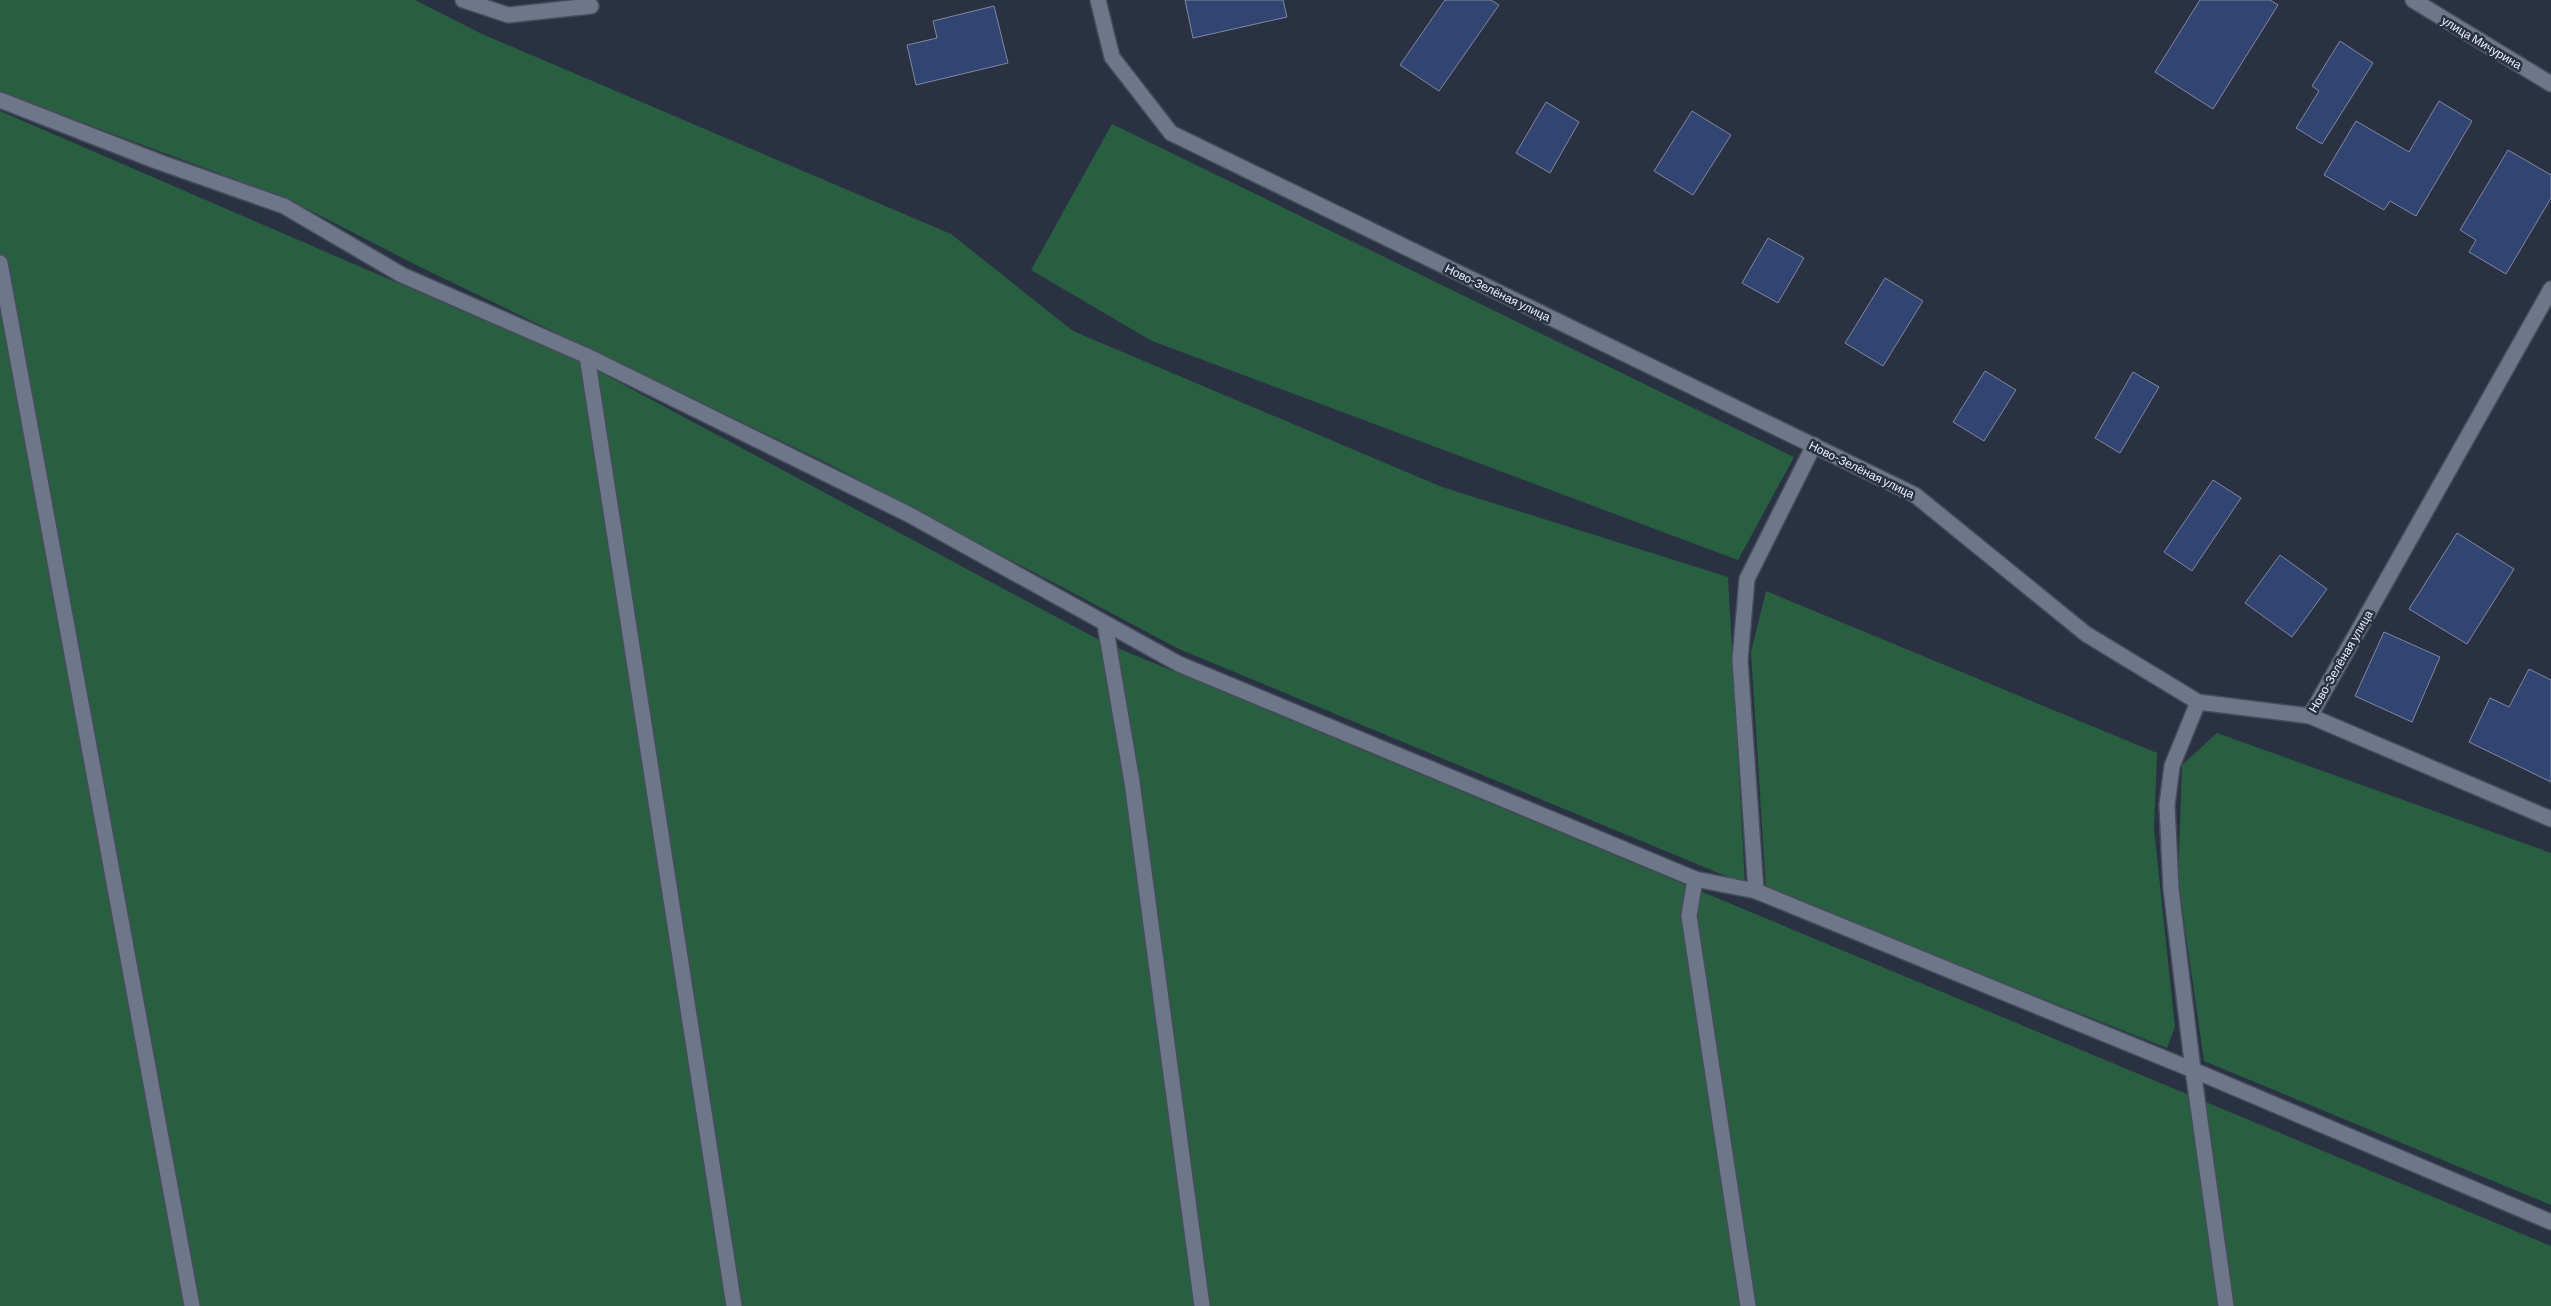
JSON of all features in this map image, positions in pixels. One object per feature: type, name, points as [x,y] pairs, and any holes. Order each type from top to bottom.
[{"type":"street","points":[[462,0],[508,15],[591,6]]},
{"type":"street","name":"Ново-Зелёная улица","points":[[1098,0],[1112,57],[1171,133],[1915,495],[2086,634],[2198,702],[2310,716],[2551,289]]},
{"type":"street","name":"улица Мичурина","points":[[2413,0],[2551,84]]},
{"type":"street","points":[[0,100],[159,162],[284,206],[402,275],[587,356],[908,514],[1179,664],[1695,879],[1756,891],[2193,1070],[2551,1222]]},
{"type":"street","points":[[0,264],[192,1306]]},
{"type":"street","points":[[587,356],[734,1306]]},
{"type":"street","points":[[1756,891],[1740,660],[1747,579],[1814,445]]},
{"type":"street","points":[[1105,624],[1132,782],[1202,1306]]},
{"type":"street","points":[[2198,702],[2172,766],[2167,806],[2171,889],[2193,1070],[2226,1306]]},
{"type":"street","points":[[2310,716],[2551,819]]},
{"type":"street","points":[[1695,879],[1689,916],[1748,1306]]},
{"type":"green space","points":[[0,0],[415,0],[482,34],[951,234],[1073,331],[1442,487],[1728,577],[1745,884],[1179,649],[829,464],[420,267],[288,199],[0,92]]},
{"type":"green space","points":[[0,111],[585,364],[1101,641],[2551,1246],[2551,1306],[0,1306]]},
{"type":"green space","points":[[1112,124],[1794,457],[1738,560],[1152,341],[1031,270]]},
{"type":"green space","points":[[1766,591],[2157,753],[2154,829],[2175,1027],[2167,1048],[1766,889],[1751,652]]},
{"type":"green space","points":[[2217,733],[2551,853],[2551,1205],[2204,1061],[2178,879],[2182,765]]},
{"type":"building","points":[[1185,0],[1283,0],[1287,17],[1193,38]]},
{"type":"building","points":[[1445,0],[1491,0],[1499,5],[1439,91],[1400,65]]},
{"type":"building","points":[[2200,0],[2270,0],[2278,5],[2213,109],[2155,72]]},
{"type":"building","points":[[994,6],[1008,63],[916,85],[907,45],[937,38],[933,21]]},
{"type":"building","points":[[2340,41],[2373,63],[2322,144],[2296,128],[2319,91],[2312,86]]},
{"type":"building","points":[[2439,101],[2472,121],[2416,216],[2390,201],[2384,210],[2324,175],[2356,121],[2409,152]]},
{"type":"building","points":[[1546,102],[1579,122],[1550,173],[1516,153]]},
{"type":"building","points":[[1692,111],[1731,135],[1693,195],[1654,171]]},
{"type":"building","points":[[2508,150],[2551,175],[2551,198],[2506,274],[2469,252],[2476,240],[2460,230]]},
{"type":"building","points":[[1768,238],[1804,258],[1778,303],[1742,283]]},
{"type":"building","points":[[1885,278],[1923,301],[1883,366],[1845,343]]},
{"type":"building","points":[[1985,371],[2016,390],[1984,441],[1953,422]]},
{"type":"building","points":[[2133,372],[2159,387],[2120,453],[2095,438]]},
{"type":"building","points":[[2213,480],[2241,498],[2192,571],[2164,552]]},
{"type":"building","points":[[2457,533],[2514,569],[2467,644],[2409,609]]},
{"type":"building","points":[[2280,555],[2327,589],[2292,637],[2245,603]]},
{"type":"building","points":[[2384,632],[2440,657],[2412,722],[2355,696]]},
{"type":"building","points":[[2529,669],[2551,680],[2551,782],[2469,742],[2490,698],[2509,707]]}]
